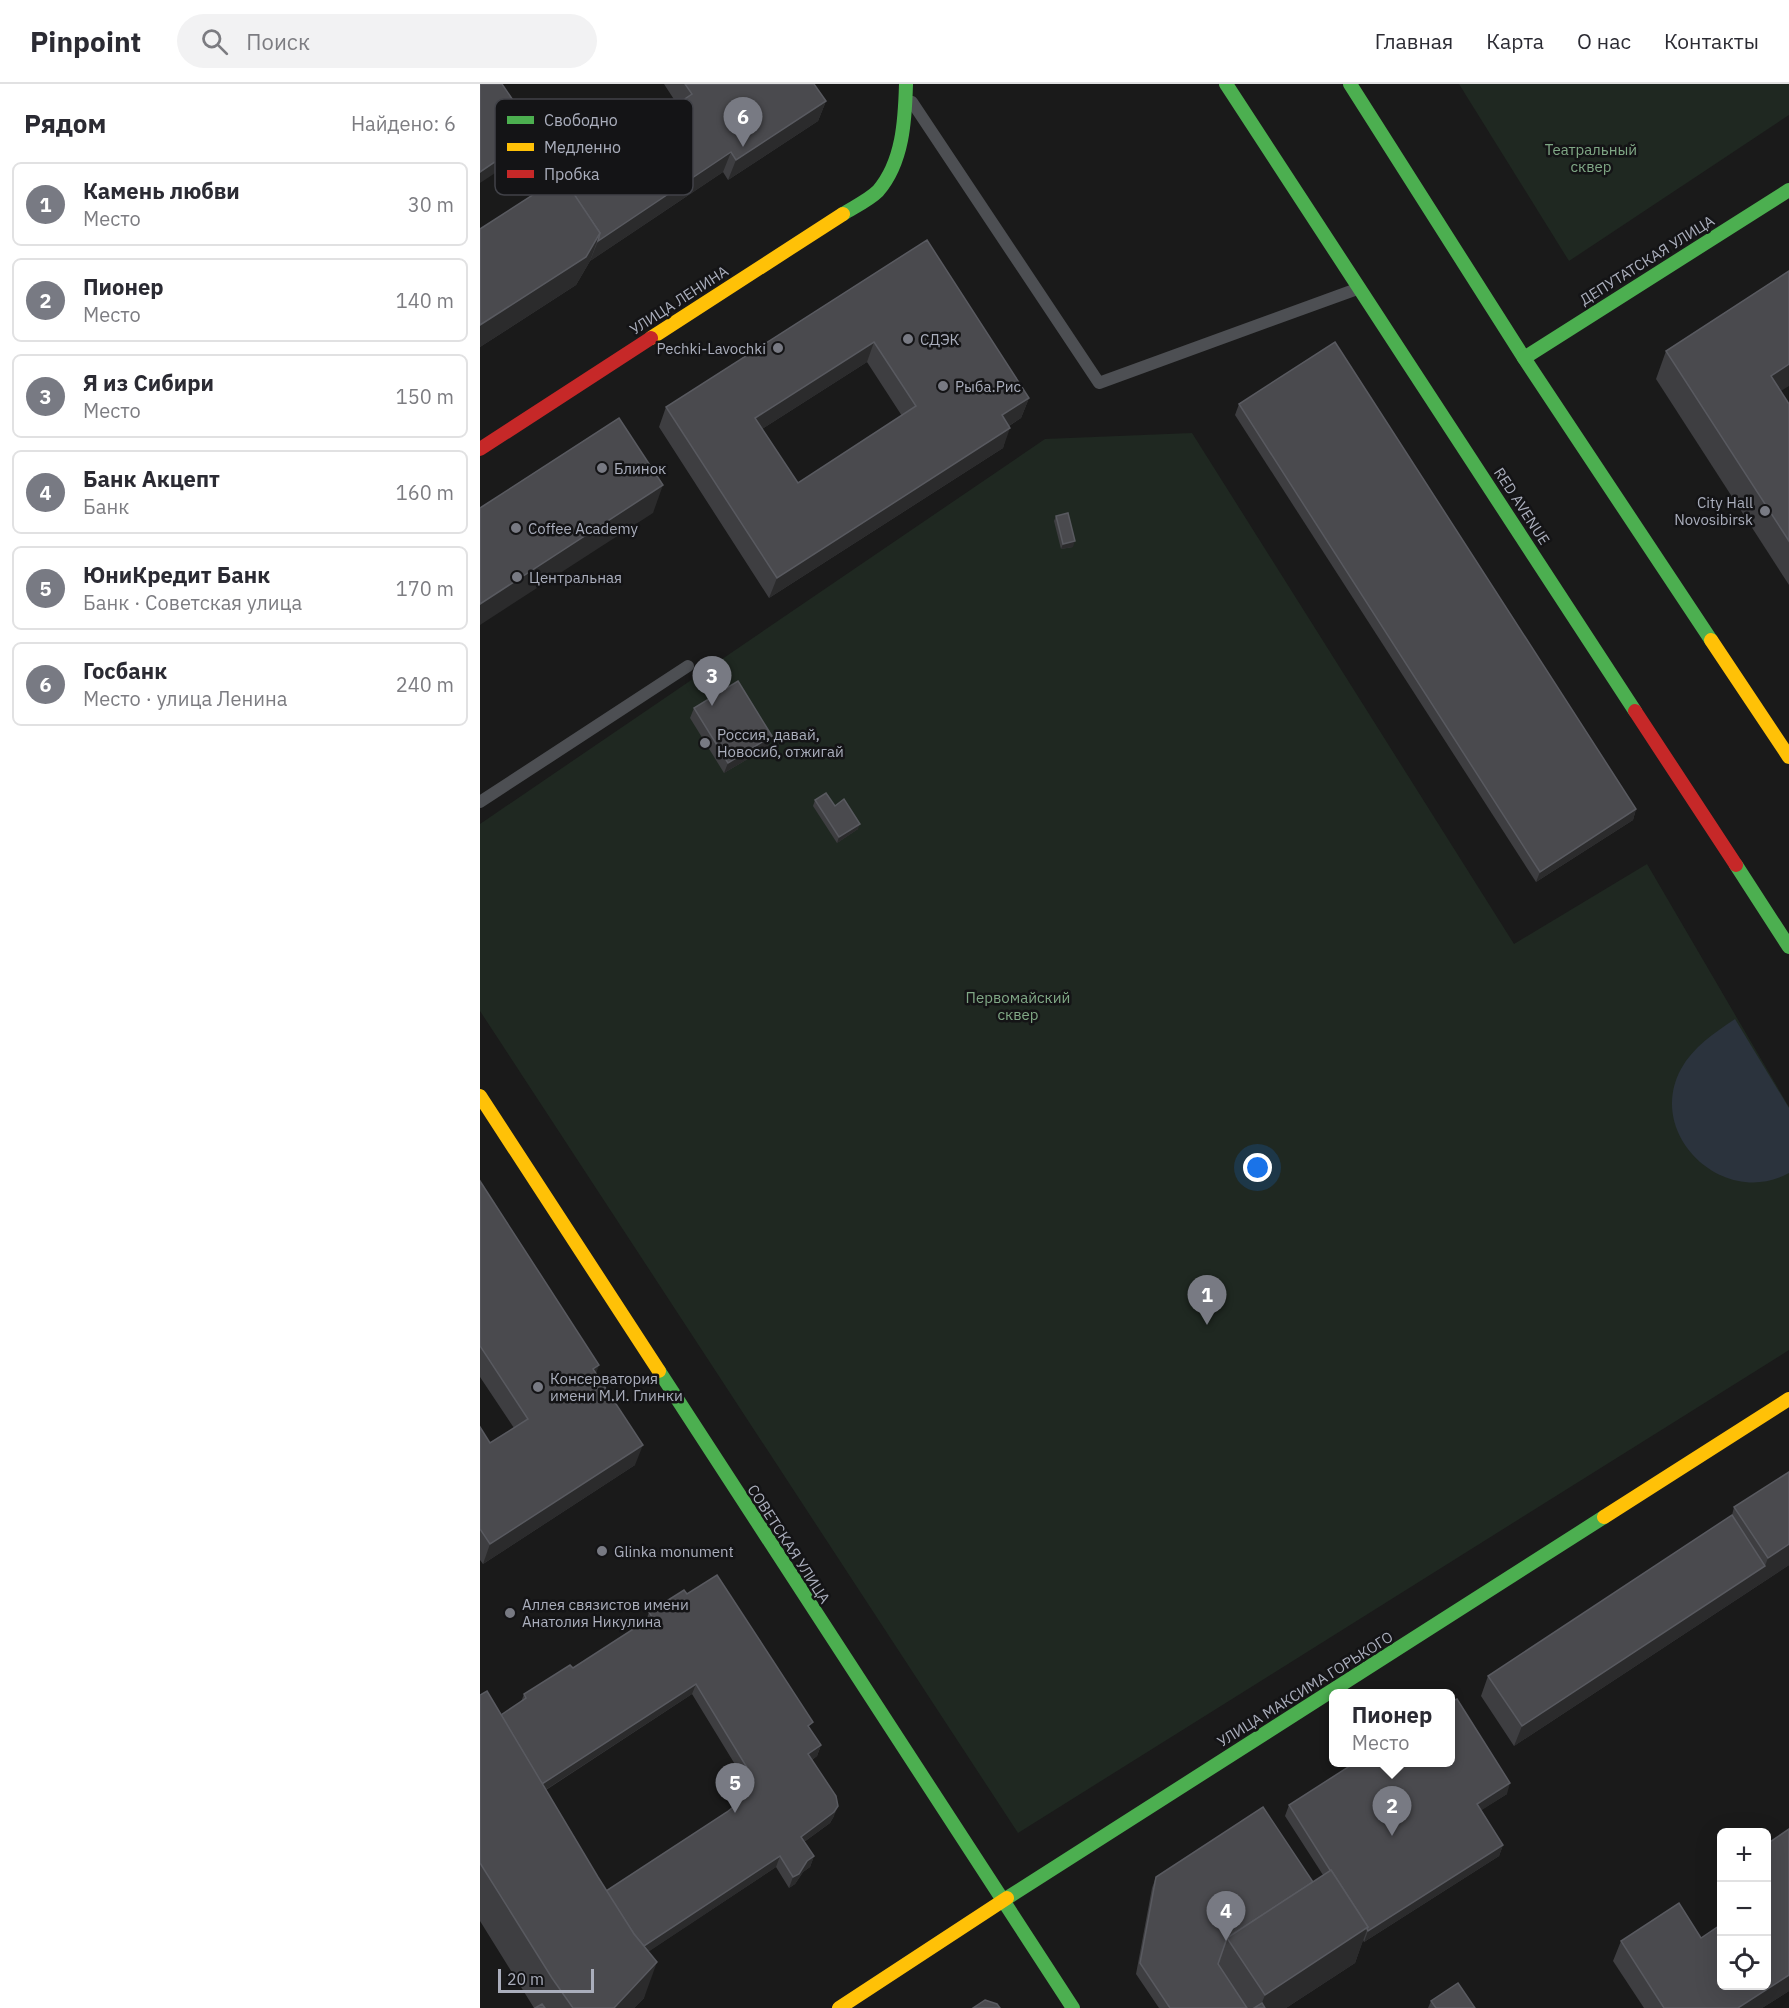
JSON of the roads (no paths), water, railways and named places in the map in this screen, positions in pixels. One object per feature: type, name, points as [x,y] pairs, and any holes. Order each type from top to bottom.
[{"type":"street","name":"RED AVENUE","points":[[1226,84],[1361,287],[1789,947]]},
{"type":"street","points":[[1350,84],[1524,358],[1789,757]]},
{"type":"street","name":"УЛИЦА ЛЕНИНА","points":[[480,449],[877,192],[891,174],[900,148],[904,88]]},
{"type":"street","points":[[1339,93],[1399,164]]},
{"type":"street","name":"ДЕПУТАТСКАЯ УЛИЦА","points":[[1524,358],[1789,190]]},
{"type":"street","name":"СОВЕТСКАЯ УЛИЦА","points":[[480,1096],[1073,2008]]},
{"type":"street","name":"УЛИЦА МАКСИМА ГОРЬКОГО","points":[[1335,1689],[1789,1399]]},
{"type":"street","name":"УЛИЦА МАКСИМА ГОРЬКОГО","points":[[840,2008],[1329,1693]]},
{"type":"lane","points":[[904,88],[1099,383],[1361,287]]},
{"type":"lane","points":[[480,802],[688,666]]},
{"type":"place","name":"Госбанк","points":[[743,147]]},
{"type":"place","name":"СДЭК","points":[[908,339]]},
{"type":"place","name":"Pechki-Lavochki","points":[[778,348]]},
{"type":"place","name":"Рыба.Рис","points":[[943,386]]},
{"type":"place","name":"Блинок","points":[[602,468]]},
{"type":"place","name":"City Hall Novosibirsk","points":[[1765,511]]},
{"type":"place","name":"Coffee Academy","points":[[516,528]]},
{"type":"place","name":"Центральная","points":[[517,577]]},
{"type":"place","name":"Я из Сибири","points":[[712,706]]},
{"type":"place","name":"Россия, давай, Новосиб, отжигай","points":[[705,743]]},
{"type":"place","name":"Камень любви","points":[[1207,1325]]},
{"type":"place","name":"Консерватория имени М.И. Глинки","points":[[538,1387]]},
{"type":"place","name":"Glinka monument","points":[[602,1551]]},
{"type":"place","name":"Аллея связистов имени Анатолия Никулина","points":[[510,1613]]},
{"type":"place","name":"ЮниКредит Банк","points":[[735,1813]]},
{"type":"place","name":"Пионер","points":[[1392,1836]]},
{"type":"place","name":"Банк Акцепт","points":[[1226,1941]]},
{"type":"park label","name":"Театральный сквер","points":[[1591,158]]},
{"type":"park label","name":"Первомайский сквер","points":[[1018,1006]]}]
